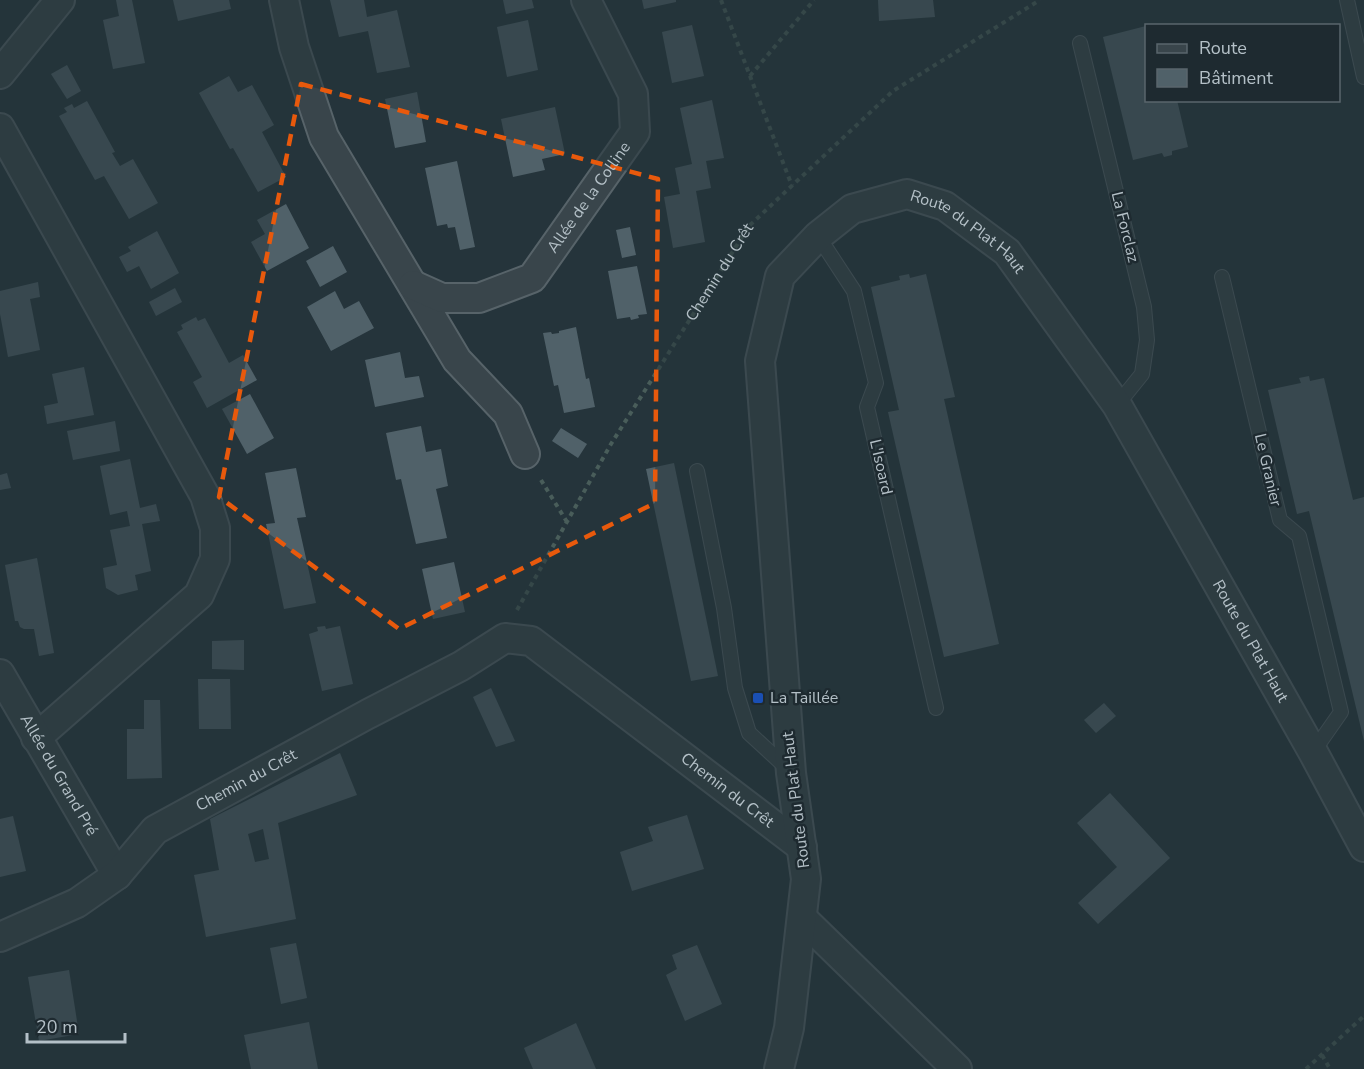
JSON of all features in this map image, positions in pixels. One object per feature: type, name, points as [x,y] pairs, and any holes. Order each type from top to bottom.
[{"type":"street","points":[[0,74],[60,0]]},
{"type":"street","points":[[284,0],[294,47],[324,137],[457,360],[508,414],[525,454]]},
{"type":"street","name":"Allée de la Colline","points":[[413,285],[442,298],[479,298],[532,278],[635,132],[633,94],[586,0]]},
{"type":"street","points":[[0,128],[205,496],[215,528],[215,559],[199,595],[36,738]]},
{"type":"street","name":"Route du Plat Haut","points":[[779,1069],[789,1028],[806,879],[791,773],[760,361],[780,276],[818,236],[852,209],[907,194],[945,206],[1007,252],[1117,405],[1364,847]]},
{"type":"street","name":"Chemin du Crêt","points":[[0,937],[76,903],[117,875],[155,830],[461,666],[505,638],[531,641],[802,847]]},
{"type":"street","name":"Allée du Grand Pré","points":[[0,674],[117,875]]},
{"type":"street","points":[[802,918],[957,1069]]},
{"type":"lane","points":[[1347,0],[1364,77]]},
{"type":"lane","name":"La Forclaz","points":[[1080,43],[1144,307],[1147,340],[1142,374],[1117,405]]},
{"type":"lane","name":"L'Isoard","points":[[818,236],[854,291],[876,383],[867,407],[936,708]]},
{"type":"lane","name":"Le Granier","points":[[1222,278],[1280,520],[1299,536],[1341,712],[1312,752]]},
{"type":"lane","points":[[697,471],[724,608],[735,688],[749,733],[791,773]]},
{"type":"path","points":[[721,0],[792,186]]},
{"type":"path","points":[[750,76],[814,0]]},
{"type":"path","name":"Chemin du Crêt","points":[[505,638],[517,608],[611,444],[748,226],[893,91],[1040,0]]},
{"type":"path","points":[[525,454],[567,522]]},
{"type":"path","points":[[1306,1069],[1364,1016]]},
{"type":"path","points":[[1322,1055],[1330,1069]]},
{"type":"highlighted area","points":[[301,84],[658,179],[655,503],[399,629],[219,497]]},
{"type":"building","points":[[116,0],[132,0],[145,63],[113,69],[103,20],[119,16]]},
{"type":"building","points":[[173,0],[229,0],[231,9],[178,21]]},
{"type":"building","points":[[330,0],[364,0],[367,17],[397,10],[410,67],[377,73],[368,31],[339,37]]},
{"type":"building","points":[[503,0],[532,0],[534,8],[506,14]]},
{"type":"building","points":[[642,0],[676,0],[676,2],[644,9]]},
{"type":"building","points":[[878,0],[933,0],[935,17],[879,21]]},
{"type":"building","points":[[528,20],[538,70],[507,77],[497,27]]},
{"type":"building","points":[[692,25],[704,76],[672,83],[662,32]]},
{"type":"building","points":[[1145,26],[1145,102],[1177,102],[1188,147],[1172,151],[1172,155],[1164,157],[1162,153],[1133,160],[1103,37]]},
{"type":"building","points":[[67,65],[81,91],[67,99],[51,74]]},
{"type":"building","points":[[229,76],[238,92],[252,85],[274,125],[262,132],[286,177],[258,192],[233,148],[230,149],[199,93]]},
{"type":"building","points":[[417,92],[426,142],[395,148],[385,99]]},
{"type":"building","points":[[712,100],[724,158],[706,161],[711,188],[696,191],[705,242],[673,248],[664,197],[680,194],[675,168],[692,164],[680,108]]},
{"type":"building","points":[[87,101],[115,152],[112,153],[120,166],[133,159],[158,203],[129,219],[104,176],[95,180],[59,116],[67,112],[64,108],[72,104],[74,108]]},
{"type":"building","points":[[555,107],[565,154],[542,159],[545,170],[513,177],[501,119]]},
{"type":"building","points":[[457,161],[475,247],[460,250],[455,227],[448,228],[447,224],[437,226],[425,168]]},
{"type":"building","points":[[286,204],[309,248],[267,271],[251,242],[265,234],[257,220]]},
{"type":"building","points":[[630,227],[636,255],[622,258],[616,230]]},
{"type":"building","points":[[157,231],[179,273],[151,289],[139,266],[127,272],[119,257],[131,251],[128,247]]},
{"type":"building","points":[[333,246],[347,272],[320,287],[306,261]]},
{"type":"building","points":[[637,266],[647,314],[638,315],[639,318],[631,320],[630,317],[617,319],[608,271]]},
{"type":"building","points":[[909,274],[910,278],[926,274],[955,397],[944,399],[999,644],[944,657],[888,412],[899,410],[871,287],[900,280],[899,276]]},
{"type":"building","points":[[38,282],[40,297],[30,299],[40,350],[8,357],[0,314],[0,291]]},
{"type":"building","points":[[175,288],[182,302],[156,316],[149,302]]},
{"type":"building","points":[[335,291],[344,309],[359,301],[374,328],[331,351],[307,307]]},
{"type":"building","points":[[196,317],[198,321],[205,318],[229,363],[243,355],[257,380],[207,408],[193,382],[202,377],[177,332],[183,329],[181,325]]},
{"type":"building","points":[[576,327],[586,379],[589,378],[595,407],[564,413],[558,385],[554,386],[543,333],[559,333],[559,331]]},
{"type":"building","points":[[400,352],[405,378],[419,376],[424,397],[375,407],[365,360]]},
{"type":"building","points":[[84,367],[94,415],[47,424],[44,406],[58,403],[52,374]]},
{"type":"building","points":[[1309,376],[1310,381],[1324,378],[1353,500],[1364,497],[1364,741],[1309,511],[1297,514],[1268,390],[1301,383],[1299,378]]},
{"type":"building","points":[[250,394],[274,438],[247,454],[222,409]]},
{"type":"building","points":[[115,421],[120,451],[73,460],[67,431]]},
{"type":"building","points":[[421,426],[426,452],[441,449],[448,486],[436,489],[447,538],[416,544],[401,479],[396,480],[386,433]]},
{"type":"building","points":[[561,428],[587,444],[578,458],[552,441]]},
{"type":"building","points":[[130,459],[140,508],[156,504],[160,521],[142,524],[151,571],[135,575],[138,590],[118,595],[106,588],[103,568],[117,565],[110,530],[130,526],[127,511],[110,515],[100,466]]},
{"type":"building","points":[[674,463],[718,676],[691,681],[646,469]]},
{"type":"building","points":[[296,468],[306,517],[297,518],[316,603],[284,609],[266,524],[275,523],[265,473]]},
{"type":"building","points":[[7,473],[11,488],[0,490],[0,475]]},
{"type":"building","points":[[37,558],[54,653],[39,656],[34,629],[24,629],[20,627],[18,621],[15,621],[5,565]]},
{"type":"building","points":[[454,562],[465,612],[433,619],[422,569]]},
{"type":"building","points":[[325,626],[326,629],[340,626],[353,684],[322,691],[309,634],[318,631],[317,627]]},
{"type":"building","points":[[244,640],[244,670],[212,669],[212,641]]},
{"type":"building","points":[[198,679],[230,679],[231,729],[199,729]]},
{"type":"building","points":[[491,688],[515,741],[496,747],[473,697]]},
{"type":"building","points":[[144,700],[160,700],[162,778],[127,779],[127,729],[144,729]]},
{"type":"building","points":[[1104,703],[1116,716],[1096,733],[1084,720]]},
{"type":"building","points":[[340,753],[357,795],[278,823],[296,919],[206,937],[194,875],[219,870],[210,819]],"holes":[[[263,829],[269,859],[255,862],[248,834]]]},
{"type":"building","points":[[1110,793],[1170,858],[1098,924],[1078,903],[1117,867],[1077,823]]},
{"type":"building","points":[[687,815],[704,869],[632,891],[620,852],[653,841],[648,827]]},
{"type":"building","points":[[13,816],[26,871],[0,877],[0,819]]},
{"type":"building","points":[[296,943],[307,998],[281,1004],[270,948]]},
{"type":"building","points":[[697,945],[722,1004],[685,1021],[666,975],[677,969],[672,955]]},
{"type":"building","points":[[69,970],[79,1034],[39,1041],[28,977]]},
{"type":"building","points":[[309,1022],[318,1069],[251,1069],[244,1035]]},
{"type":"building","points":[[576,1023],[596,1069],[533,1069],[524,1048]]},
{"type":"place","name":"La Taillée","points":[[758,698]]}]
